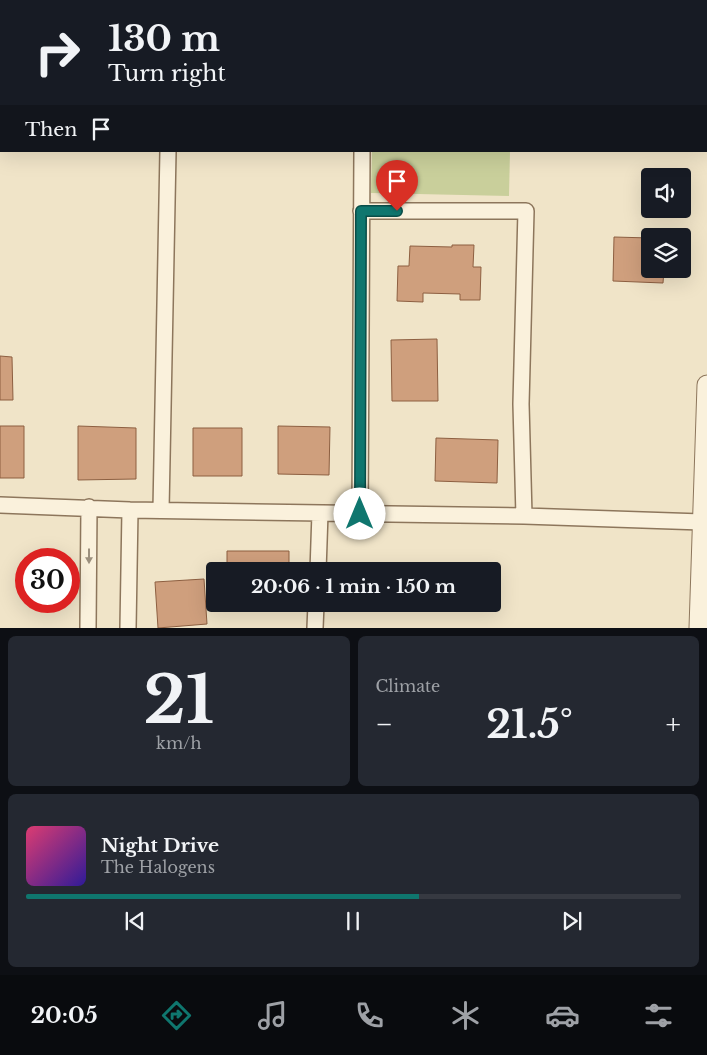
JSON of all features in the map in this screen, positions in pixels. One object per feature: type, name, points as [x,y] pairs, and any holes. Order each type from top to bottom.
[{"type":"street","points":[[8,0],[34,0]]},
{"type":"street","points":[[161,510],[168,152]]},
{"type":"street","points":[[360,514],[362,152]]},
{"type":"street","points":[[361,211],[526,211],[521,404],[524,516]]},
{"type":"street","points":[[699,628],[707,385]]},
{"type":"street","points":[[0,505],[130,510],[524,516],[702,522]]},
{"type":"street","points":[[88,628],[89,507]]},
{"type":"street","points":[[128,628],[130,510]]},
{"type":"street","points":[[318,562],[320,513]]},
{"type":"street","points":[[315,628],[316,612]]},
{"type":"green space","points":[[372,152],[510,152],[509,196],[371,193]]},
{"type":"building","points":[[614,237],[641,238],[641,278],[663,278],[663,283],[613,281]]},
{"type":"building","points":[[452,245],[474,245],[473,267],[481,267],[480,300],[460,300],[460,294],[423,293],[423,302],[397,301],[398,266],[409,266],[410,246],[452,247]]},
{"type":"building","points":[[437,339],[438,401],[392,401],[391,340]]},
{"type":"building","points":[[0,356],[12,357],[13,400],[0,400]]},
{"type":"building","points":[[0,426],[24,426],[24,478],[0,478]]},
{"type":"building","points":[[78,426],[136,428],[136,479],[78,480]]},
{"type":"building","points":[[278,426],[330,427],[329,475],[278,474]]},
{"type":"building","points":[[193,428],[242,428],[242,476],[193,476]]},
{"type":"building","points":[[436,438],[498,440],[497,483],[435,481]]},
{"type":"building","points":[[227,551],[289,551],[289,562],[227,562]]},
{"type":"building","points":[[204,579],[207,624],[158,628],[155,582]]},
{"type":"route","points":[[360,514],[361,211],[397,211]]}]
